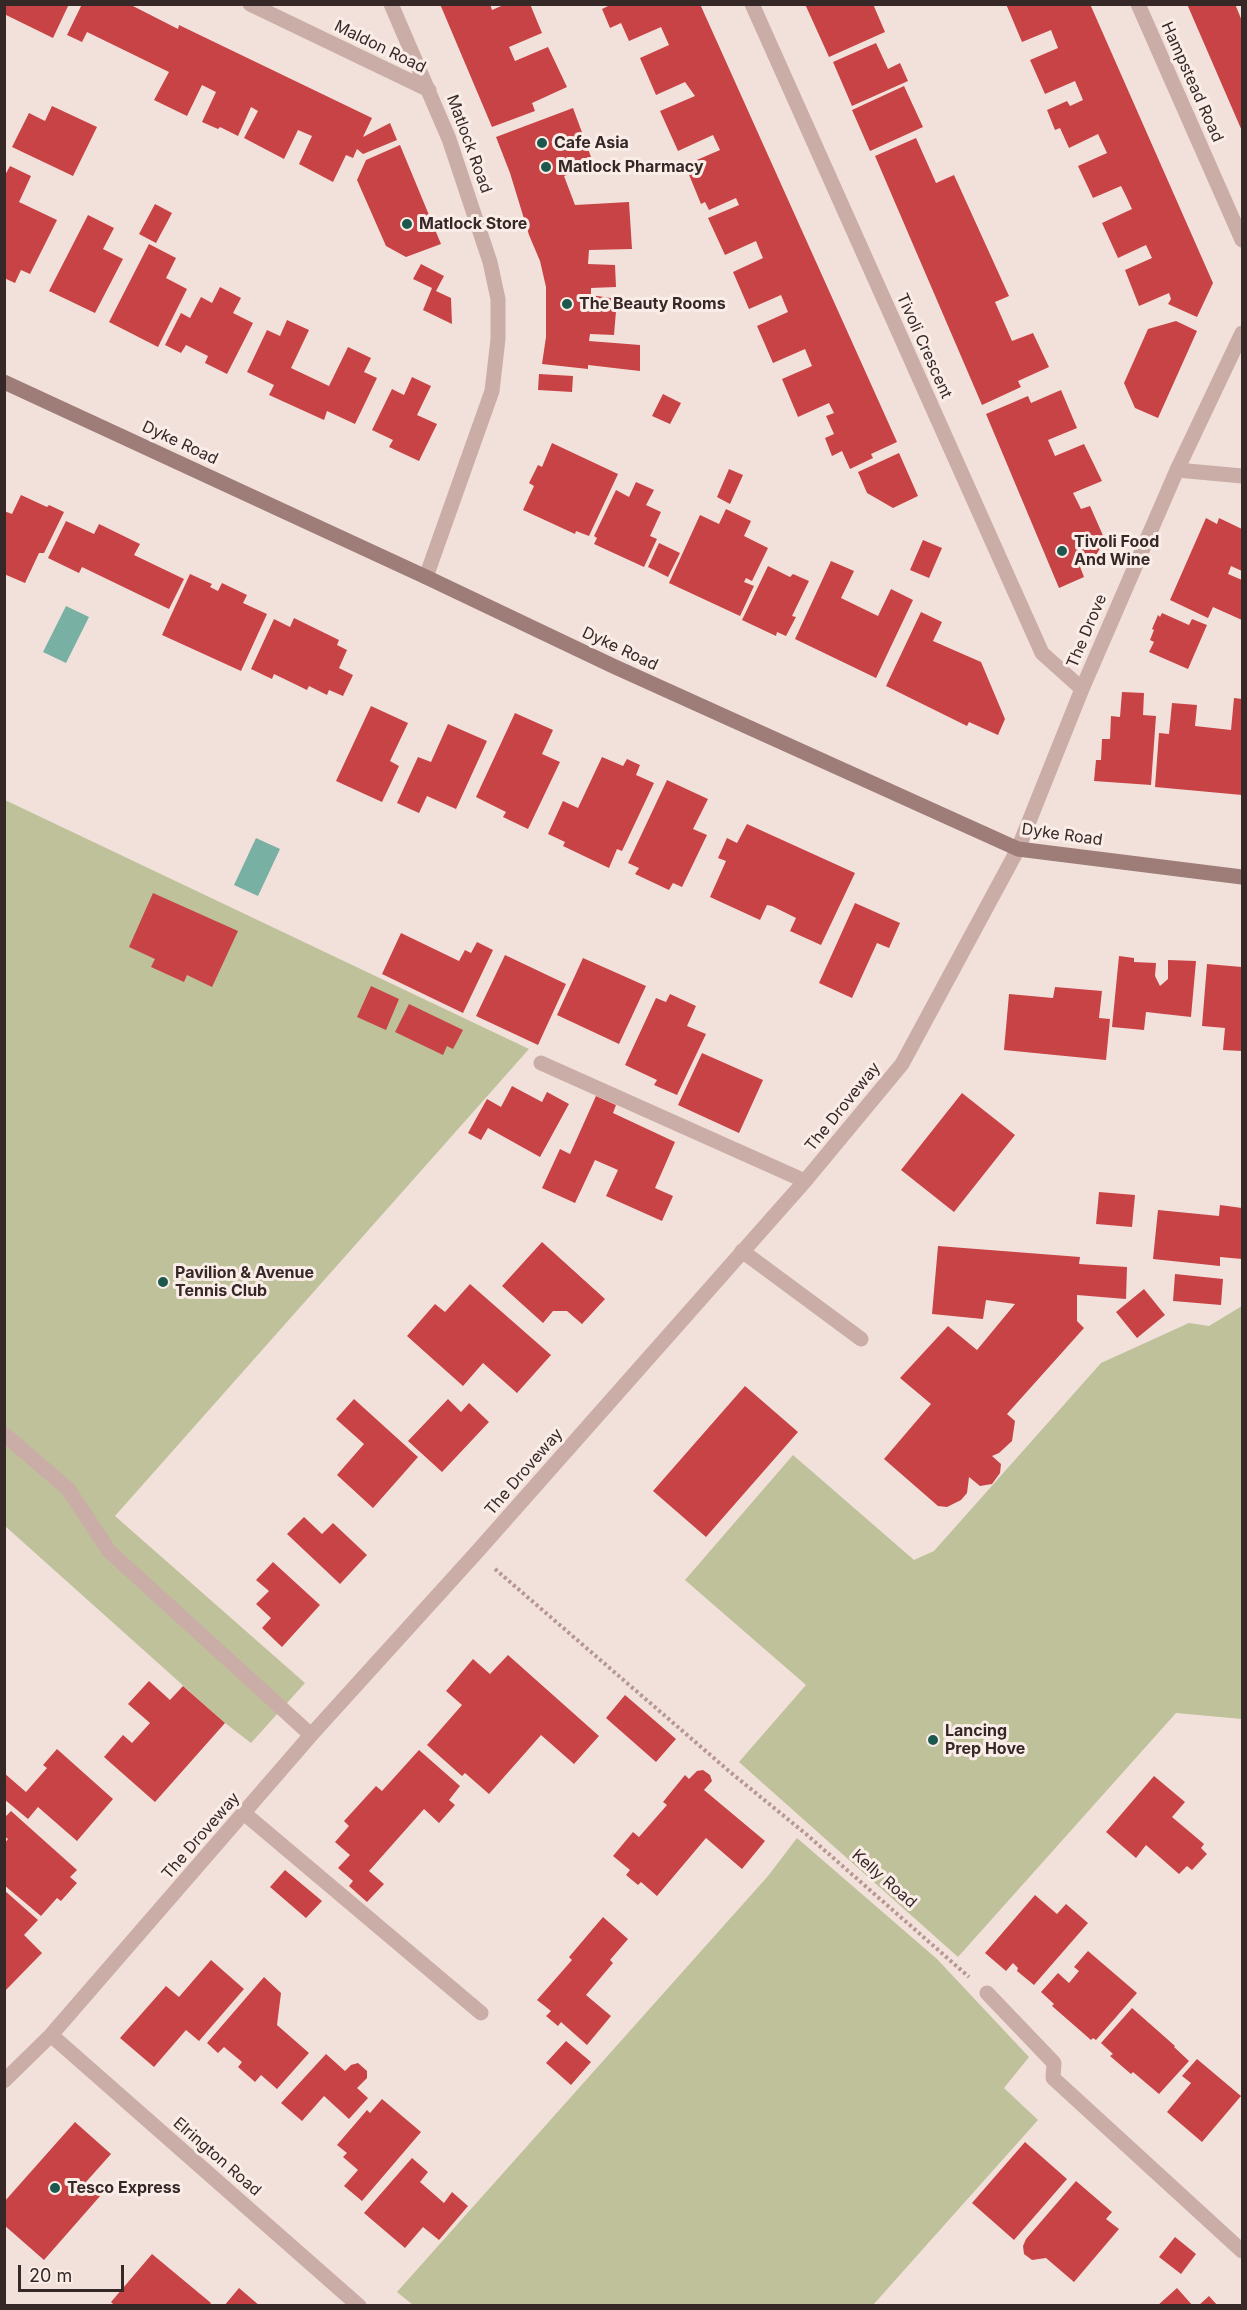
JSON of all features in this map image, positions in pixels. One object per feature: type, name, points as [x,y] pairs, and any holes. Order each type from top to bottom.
[{"type":"street","name":"Maldon Road","points":[[250,4],[429,90]]},
{"type":"street","name":"Matlock Road","points":[[391,4],[429,90],[469,194],[490,262],[498,299],[499,319],[492,391],[426,577]]},
{"type":"street","name":"Tivoli Crescent","points":[[752,4],[1042,653],[1082,689]]},
{"type":"street","name":"Hampstead Road","points":[[1138,4],[1242,240]]},
{"type":"street","name":"The Drove","points":[[1018,849],[1082,689],[1177,470],[1242,333]]},
{"type":"street","name":"Dyke Road","points":[[4,382],[613,666],[1018,849],[1242,877]]},
{"type":"street","points":[[1177,470],[1242,476]]},
{"type":"street","name":"The Droveway","points":[[4,2081],[51,2035],[245,1814],[310,1735],[476,1553],[806,1181],[902,1064],[1018,849]]},
{"type":"street","points":[[541,1064],[806,1181]]},
{"type":"street","points":[[742,1251],[861,1339]]},
{"type":"street","points":[[4,1434],[68,1489],[109,1551],[310,1735]]},
{"type":"street","points":[[245,1814],[481,2013]]},
{"type":"street","points":[[987,1993],[1054,2063],[1053,2078],[1242,2250]]},
{"type":"street","name":"Elrington Road","points":[[51,2035],[359,2306]]},
{"type":"path","name":"Kelly Road","points":[[476,1553],[730,1772],[806,1834],[987,1993]]},
{"type":"green space","name":"Pavilion & Avenue Tennis Club","points":[[5,800],[529,1049],[115,1516],[305,1683],[251,1743],[225,1723],[5,1526]]},
{"type":"green space","points":[[1242,1306],[1242,1719],[1176,1713],[958,1957],[739,1762],[806,1685],[685,1580],[793,1455],[914,1560],[934,1551],[1101,1363],[1189,1323],[1209,1326]]},
{"type":"green space","points":[[797,1838],[937,1959],[1029,2057],[1004,2088],[1038,2120],[873,2305],[413,2305],[397,2292],[768,1876]]},
{"type":"water","points":[[66,606],[89,617],[66,663],[43,652]]},
{"type":"water","points":[[256,838],[280,849],[258,896],[234,885]]},
{"type":"building","points":[[4,4],[69,4],[53,38],[4,14]]},
{"type":"building","points":[[82,4],[129,4],[178,29],[179,25],[372,118],[363,137],[390,123],[397,140],[363,154],[357,149],[353,158],[346,155],[333,182],[299,164],[312,136],[298,130],[284,159],[244,138],[258,111],[251,107],[238,136],[220,127],[218,129],[202,122],[216,92],[202,85],[187,116],[154,100],[169,72],[87,32],[82,42],[67,35]]},
{"type":"building","points":[[440,4],[490,4],[492,10],[506,4],[530,4],[542,33],[509,47],[515,61],[548,47],[567,87],[532,103],[535,111],[492,127]]},
{"type":"building","points":[[612,4],[700,4],[897,442],[871,454],[873,458],[850,469],[842,451],[832,456],[825,438],[834,434],[826,416],[834,413],[829,403],[798,417],[782,379],[812,366],[805,349],[773,363],[757,326],[788,312],[781,295],[749,309],[733,272],[763,258],[756,241],[725,255],[708,218],[739,205],[736,198],[709,210],[705,202],[701,204],[685,165],[720,150],[713,135],[678,151],[660,111],[695,96],[685,82],[656,95],[640,58],[669,45],[661,27],[629,41],[621,23],[610,28],[602,9]]},
{"type":"building","points":[[805,4],[873,4],[885,32],[829,57]]},
{"type":"building","points":[[1006,4],[1090,4],[1213,283],[1197,317],[1168,304],[1171,299],[1169,293],[1139,306],[1125,270],[1152,258],[1146,245],[1118,258],[1102,223],[1132,209],[1121,186],[1093,198],[1078,166],[1107,153],[1098,134],[1069,148],[1060,128],[1055,130],[1047,110],[1067,101],[1070,106],[1083,100],[1075,81],[1045,94],[1030,60],[1058,48],[1051,30],[1022,42]]},
{"type":"building","points":[[1187,4],[1235,4],[1242,21],[1242,131]]},
{"type":"building","points":[[876,43],[888,69],[900,63],[908,81],[852,106],[833,62]]},
{"type":"building","points":[[904,86],[923,127],[870,151],[852,110]]},
{"type":"building","points":[[52,106],[97,127],[73,176],[12,147],[29,113],[45,121]]},
{"type":"building","points":[[573,108],[594,165],[564,176],[575,205],[629,202],[632,249],[589,250],[588,264],[615,265],[616,287],[591,288],[591,295],[617,299],[614,335],[590,334],[589,341],[640,345],[640,371],[588,365],[588,369],[542,364],[546,337],[546,287],[540,261],[496,137]]},
{"type":"building","points":[[916,138],[936,183],[954,175],[1009,296],[995,302],[1012,341],[1033,333],[1049,367],[1018,381],[1021,387],[982,405],[875,156]]},
{"type":"building","points":[[400,145],[441,244],[406,257],[386,246],[357,180],[366,160]]},
{"type":"building","points":[[10,166],[31,176],[19,202],[57,220],[30,274],[21,270],[15,283],[4,278],[4,177]]},
{"type":"building","points":[[155,204],[172,213],[156,243],[139,234]]},
{"type":"building","points":[[88,215],[114,228],[103,249],[123,259],[95,313],[49,291]]},
{"type":"building","points":[[149,244],[176,258],[166,278],[187,289],[158,347],[109,322]]},
{"type":"building","points":[[421,264],[444,276],[436,291],[451,298],[452,324],[423,310],[432,288],[413,279]]},
{"type":"building","points":[[220,287],[241,298],[233,313],[253,323],[227,374],[205,363],[208,356],[186,345],[181,353],[165,345],[181,313],[190,318],[201,297],[212,303]]},
{"type":"building","points":[[287,320],[309,330],[291,368],[329,386],[348,347],[371,358],[364,372],[377,378],[355,424],[327,411],[324,420],[269,395],[274,385],[247,372],[267,330],[280,336]]},
{"type":"building","points":[[1176,321],[1197,331],[1158,418],[1135,408],[1124,383],[1148,329]]},
{"type":"building","points":[[539,374],[573,376],[572,392],[538,390]]},
{"type":"building","points":[[412,377],[431,386],[417,415],[437,424],[419,461],[389,447],[393,440],[372,430],[392,389],[404,395]]},
{"type":"building","points":[[1061,390],[1077,428],[1048,440],[1055,456],[1084,444],[1102,481],[1073,493],[1081,509],[1090,506],[1105,540],[1095,557],[1079,564],[1084,577],[1059,588],[986,414],[1028,396],[1031,403]]},
{"type":"building","points":[[663,394],[681,403],[670,424],[652,416]]},
{"type":"building","points":[[552,443],[618,474],[589,536],[576,531],[575,534],[523,510],[534,486],[529,483],[538,465],[542,467]]},
{"type":"building","points":[[899,453],[918,496],[893,508],[867,493],[858,472]]},
{"type":"building","points":[[729,469],[743,475],[730,504],[717,497]]},
{"type":"building","points":[[636,482],[654,490],[646,505],[661,512],[650,536],[657,539],[644,567],[594,544],[597,538],[594,536],[616,490],[629,497]]},
{"type":"building","points":[[21,495],[64,512],[44,553],[39,553],[25,583],[4,574],[4,511],[12,514]]},
{"type":"building","points":[[726,509],[751,521],[744,536],[768,548],[752,581],[746,578],[744,582],[754,586],[740,616],[669,583],[700,515],[719,524]]},
{"type":"building","points":[[1206,518],[1217,524],[1219,518],[1242,529],[1242,571],[1231,566],[1228,574],[1242,580],[1242,620],[1213,607],[1208,618],[1170,600]]},
{"type":"building","points":[[66,521],[94,534],[99,524],[140,544],[134,555],[184,579],[169,609],[82,567],[79,573],[48,558]]},
{"type":"building","points":[[923,540],[942,548],[929,578],[910,570]]},
{"type":"building","points":[[659,543],[680,553],[668,577],[648,567]]},
{"type":"building","points":[[831,561],[854,571],[841,598],[878,616],[891,589],[913,600],[876,678],[795,639]]},
{"type":"building","points":[[768,566],[790,577],[793,574],[809,581],[792,616],[796,617],[786,636],[777,632],[776,636],[742,620]]},
{"type":"building","points":[[190,574],[212,584],[210,587],[218,591],[222,583],[247,595],[243,603],[267,614],[241,671],[162,635]]},
{"type":"building","points":[[921,612],[942,622],[933,641],[981,662],[1005,719],[998,735],[969,722],[967,726],[886,686]]},
{"type":"building","points":[[1162,613],[1189,625],[1192,619],[1207,625],[1188,669],[1149,652],[1154,642],[1150,640],[1154,630],[1152,629],[1158,615],[1160,617]]},
{"type":"building","points":[[294,618],[339,640],[337,645],[347,650],[339,668],[353,675],[343,696],[329,690],[327,695],[309,686],[307,690],[274,674],[272,679],[251,669],[274,619],[290,627]]},
{"type":"building","points":[[1122,692],[1144,693],[1143,715],[1156,716],[1151,785],[1094,781],[1096,760],[1101,760],[1102,739],[1110,739],[1111,716],[1120,717]]},
{"type":"building","points":[[1234,698],[1242,699],[1242,795],[1155,787],[1159,733],[1169,734],[1172,703],[1197,705],[1195,726],[1231,730]]},
{"type":"building","points":[[371,706],[408,723],[390,761],[399,766],[382,802],[336,781]]},
{"type":"building","points":[[515,713],[553,730],[542,754],[560,762],[528,829],[503,817],[506,812],[476,797]]},
{"type":"building","points":[[448,724],[487,741],[456,809],[427,796],[419,813],[397,803],[418,757],[431,762]]},
{"type":"building","points":[[602,757],[623,766],[627,759],[640,765],[636,775],[654,783],[622,851],[617,849],[609,868],[563,846],[565,842],[548,834],[563,801],[578,808]]},
{"type":"building","points":[[667,780],[708,799],[693,829],[707,835],[682,887],[673,883],[669,890],[635,874],[639,868],[628,863]]},
{"type":"building","points":[[747,824],[855,873],[821,945],[790,931],[796,918],[772,906],[767,905],[760,920],[710,897],[726,861],[718,858],[727,838],[737,843]]},
{"type":"building","points":[[153,893],[238,931],[212,987],[187,975],[184,982],[151,967],[155,959],[129,947]]},
{"type":"building","points":[[855,903],[900,923],[889,948],[877,943],[852,998],[819,983]]},
{"type":"building","points":[[401,933],[459,961],[465,950],[471,953],[477,942],[493,950],[463,1013],[382,974]]},
{"type":"building","points":[[505,955],[566,984],[538,1045],[476,1016]]},
{"type":"building","points":[[1119,956],[1134,958],[1134,962],[1156,963],[1155,976],[1160,986],[1168,979],[1168,960],[1196,961],[1191,1017],[1146,1012],[1144,1030],[1112,1027]]},
{"type":"building","points":[[583,958],[646,986],[619,1044],[557,1015]]},
{"type":"building","points":[[1207,964],[1242,967],[1242,1051],[1223,1050],[1225,1028],[1202,1026]]},
{"type":"building","points":[[371,986],[399,999],[386,1030],[357,1017]]},
{"type":"building","points":[[1055,987],[1102,991],[1099,1018],[1110,1019],[1106,1060],[1004,1050],[1009,994],[1053,998]]},
{"type":"building","points":[[670,994],[696,1006],[687,1026],[706,1034],[677,1095],[654,1085],[657,1080],[625,1065],[656,998],[666,1002]]},
{"type":"building","points":[[409,1004],[463,1030],[453,1049],[447,1046],[443,1055],[395,1032]]},
{"type":"building","points":[[702,1053],[763,1080],[739,1133],[678,1105]]},
{"type":"building","points":[[512,1086],[542,1102],[547,1092],[569,1104],[540,1157],[488,1128],[481,1140],[468,1133],[487,1099],[501,1107]]},
{"type":"building","points":[[962,1093],[1015,1135],[954,1212],[901,1170]]},
{"type":"building","points":[[596,1096],[616,1105],[613,1113],[675,1142],[655,1188],[673,1196],[662,1221],[606,1196],[618,1170],[595,1160],[575,1203],[542,1188],[560,1149],[570,1154]]},
{"type":"building","points":[[1099,1192],[1135,1195],[1132,1227],[1096,1224]]},
{"type":"building","points":[[1220,1205],[1242,1208],[1242,1259],[1220,1257],[1220,1266],[1153,1259],[1158,1210],[1219,1216]]},
{"type":"building","points":[[542,1242],[605,1299],[582,1324],[567,1311],[553,1311],[543,1323],[502,1286]]},
{"type":"building","points":[[938,1246],[1080,1257],[1079,1264],[1127,1267],[1126,1299],[1077,1295],[1077,1321],[1084,1328],[1007,1414],[1015,1421],[1012,1441],[992,1456],[1001,1464],[1000,1473],[992,1484],[980,1486],[969,1477],[967,1493],[961,1500],[947,1507],[938,1506],[884,1459],[931,1404],[900,1378],[948,1326],[977,1350],[1015,1304],[986,1300],[983,1319],[932,1314]]},
{"type":"building","points":[[1175,1274],[1223,1279],[1221,1305],[1173,1301]]},
{"type":"building","points":[[470,1284],[551,1355],[517,1393],[483,1363],[463,1386],[407,1336],[435,1304],[445,1312]]},
{"type":"building","points":[[1144,1289],[1165,1315],[1137,1338],[1116,1312]]},
{"type":"building","points":[[745,1386],[798,1432],[706,1537],[653,1491]]},
{"type":"building","points":[[354,1399],[418,1457],[373,1508],[337,1475],[364,1444],[336,1419]]},
{"type":"building","points":[[448,1399],[461,1412],[469,1403],[489,1422],[442,1472],[408,1441]]},
{"type":"building","points":[[304,1517],[322,1534],[333,1523],[367,1555],[340,1584],[287,1534]]},
{"type":"building","points":[[273,1562],[320,1605],[282,1647],[262,1628],[271,1618],[256,1604],[269,1591],[256,1580]]},
{"type":"building","points":[[508,1655],[599,1736],[574,1764],[541,1735],[489,1794],[465,1773],[462,1776],[427,1745],[462,1705],[446,1691],[473,1659],[490,1674]]},
{"type":"building","points":[[149,1681],[170,1700],[183,1686],[225,1723],[155,1802],[104,1757],[123,1735],[132,1743],[150,1723],[128,1704]]},
{"type":"building","points":[[625,1695],[676,1739],[656,1762],[606,1718]]},
{"type":"building","points":[[57,1749],[113,1799],[77,1841],[38,1807],[28,1819],[4,1799],[4,1773],[26,1792],[47,1768],[43,1765]]},
{"type":"building","points":[[419,1750],[460,1786],[449,1800],[455,1805],[439,1823],[424,1809],[369,1871],[384,1884],[367,1902],[349,1886],[353,1881],[338,1868],[350,1855],[335,1842],[349,1826],[344,1821],[376,1786],[382,1791]]},
{"type":"building","points":[[703,1770],[710,1775],[712,1781],[704,1790],[765,1841],[742,1869],[706,1838],[657,1896],[641,1882],[638,1885],[626,1875],[630,1870],[613,1856],[633,1832],[639,1837],[667,1805],[663,1802],[685,1775],[689,1779],[697,1771]]},
{"type":"building","points":[[1154,1776],[1185,1802],[1172,1817],[1204,1844],[1201,1848],[1207,1854],[1192,1870],[1187,1866],[1179,1874],[1146,1845],[1136,1858],[1106,1832]]},
{"type":"building","points":[[11,1811],[77,1870],[70,1877],[77,1883],[61,1901],[57,1898],[41,1916],[4,1885],[4,1844],[8,1839],[4,1836],[4,1818]]},
{"type":"building","points":[[285,1870],[322,1901],[306,1918],[270,1887]]},
{"type":"building","points":[[4,1890],[38,1920],[24,1935],[42,1953],[4,1992]]},
{"type":"building","points":[[1035,1895],[1057,1914],[1066,1904],[1088,1923],[1034,1985],[1017,1971],[1018,1968],[1013,1963],[1006,1971],[985,1953]]},
{"type":"building","points":[[603,1917],[628,1939],[610,1960],[613,1963],[586,1995],[611,2016],[587,2045],[561,2022],[558,2026],[546,2016],[551,2011],[537,2000],[572,1960],[569,1957]]},
{"type":"building","points":[[1088,1951],[1137,1993],[1096,2040],[1093,2038],[1091,2040],[1052,2006],[1054,2004],[1041,1992],[1058,1973],[1069,1983],[1079,1971],[1074,1967]]},
{"type":"building","points":[[211,1960],[244,1989],[199,2041],[186,2030],[154,2067],[120,2038],[166,1986],[179,1997]]},
{"type":"building","points":[[264,1977],[281,1993],[277,2025],[309,2053],[277,2089],[261,2075],[255,2082],[238,2067],[242,2062],[224,2047],[218,2053],[207,2043]]},
{"type":"building","points":[[1132,2008],[1189,2061],[1159,2094],[1110,2056],[1113,2054],[1101,2043]]},
{"type":"building","points":[[566,2041],[591,2062],[571,2085],[546,2063]]},
{"type":"building","points":[[326,2054],[345,2071],[351,2065],[358,2063],[367,2071],[367,2078],[357,2088],[368,2098],[349,2119],[324,2096],[302,2121],[281,2103]]},
{"type":"building","points":[[1197,2059],[1241,2096],[1202,2142],[1167,2112],[1191,2083],[1182,2076]]},
{"type":"building","points":[[382,2099],[421,2132],[362,2201],[344,2186],[358,2170],[343,2157],[347,2153],[337,2145],[367,2110],[370,2113]]},
{"type":"building","name":"Tesco Express","points":[[75,2122],[111,2154],[86,2182],[101,2195],[44,2260],[4,2225],[4,2202]]},
{"type":"building","points":[[1025,2142],[1067,2179],[1014,2240],[972,2203]]},
{"type":"building","points":[[412,2158],[428,2172],[420,2182],[444,2203],[452,2192],[468,2206],[439,2240],[423,2227],[405,2248],[364,2213]]},
{"type":"building","points":[[1076,2181],[1112,2212],[1106,2219],[1119,2229],[1074,2282],[1046,2258],[1032,2260],[1024,2254],[1023,2246],[1026,2239]]},
{"type":"building","points":[[1175,2237],[1196,2254],[1181,2274],[1159,2257]]},
{"type":"building","points":[[152,2254],[211,2303],[209,2306],[115,2306],[111,2302]]},
{"type":"building","points":[[239,2288],[260,2306],[224,2306]]},
{"type":"building","points":[[1177,2288],[1193,2306],[1157,2306]]},
{"type":"building","points":[[1209,2296],[1218,2306],[1198,2306]]},
{"type":"place","name":"Cafe Asia","points":[[542,143]]},
{"type":"place","name":"Matlock Pharmacy","points":[[546,167]]},
{"type":"place","name":"Matlock Store","points":[[407,224]]},
{"type":"place","name":"The Beauty Rooms","points":[[567,304]]},
{"type":"place","name":"Tivoli Food And Wine","points":[[1062,551]]},
{"type":"place","name":"Pavilion & Avenue Tennis Club","points":[[163,1282]]},
{"type":"place","name":"Lancing Prep Hove","points":[[933,1740]]},
{"type":"place","name":"Tesco Express","points":[[55,2188]]}]
